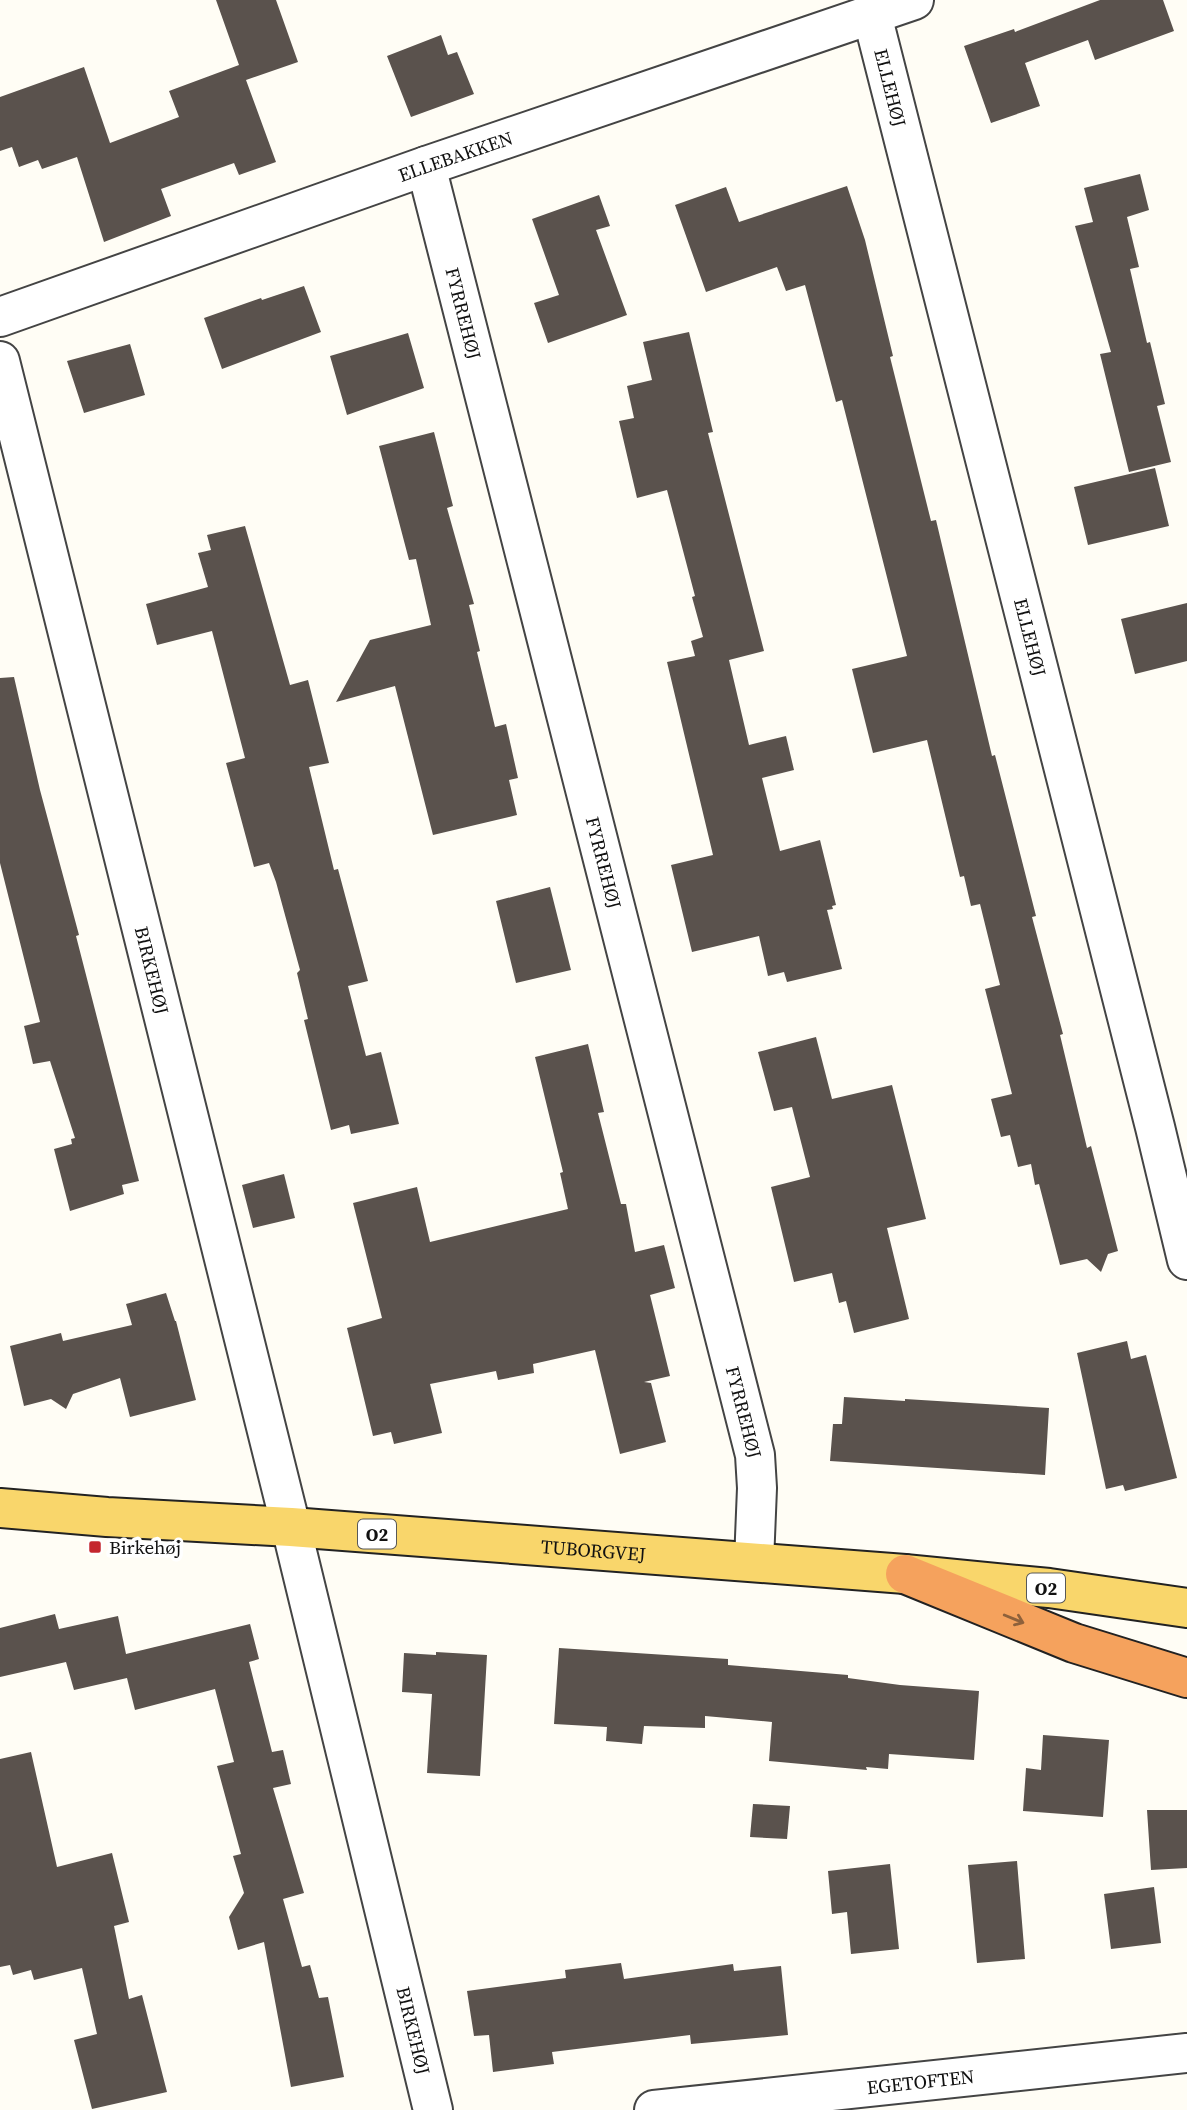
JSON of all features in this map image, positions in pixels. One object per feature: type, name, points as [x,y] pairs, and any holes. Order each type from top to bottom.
[{"type":"highway","points":[[905,1574],[1074,1643],[1187,1678]]},
{"type":"main road","name":"TUBORGVEJ","points":[[0,1508],[116,1518],[290,1527],[905,1574],[1049,1588],[1187,1608]]},
{"type":"street","name":"ELLEBAKKEN","points":[[0,317],[426,166],[914,0]]},
{"type":"street","name":"ELLEHØJ","points":[[872,15],[1187,1260]]},
{"type":"street","name":"FYRREHØJ","points":[[426,166],[755,1455],[757,1488],[754,1562]]},
{"type":"street","name":"BIRKEHØJ","points":[[0,361],[433,2110]]},
{"type":"street","name":"EGETOFTEN","points":[[654,2110],[1187,2053]]},
{"type":"building","points":[[216,0],[276,0],[298,62],[246,80],[276,162],[239,175],[234,163],[161,189],[171,216],[104,242],[77,157],[42,169],[38,160],[19,167],[12,147],[0,151],[0,97],[84,67],[110,143],[179,117],[169,91],[239,65]]},
{"type":"building","points":[[1100,0],[1163,0],[1174,31],[1095,60],[1088,40],[1025,63],[1040,106],[991,123],[964,46],[1014,29],[1015,32]]},
{"type":"building","points":[[441,35],[448,55],[457,52],[474,94],[411,117],[387,56]]},
{"type":"building","points":[[1140,174],[1149,210],[1127,217],[1139,267],[1130,269],[1147,343],[1150,342],[1165,404],[1157,406],[1171,462],[1129,472],[1100,354],[1111,352],[1075,226],[1093,222],[1084,188]]},
{"type":"building","points":[[847,186],[865,240],[893,356],[890,357],[931,521],[936,520],[992,756],[995,755],[1036,916],[1032,917],[1063,1034],[1060,1035],[1087,1148],[1091,1146],[1118,1251],[1108,1254],[1101,1272],[1087,1259],[1060,1265],[1039,1184],[1035,1185],[1031,1164],[1018,1167],[1010,1135],[1001,1137],[991,1099],[1012,1094],[985,989],[1000,985],[980,904],[971,906],[964,876],[960,877],[927,740],[873,753],[852,669],[907,656],[842,400],[836,402],[805,285],[786,291],[777,267],[706,292],[675,205],[726,187],[739,222]]},
{"type":"building","points":[[599,195],[610,226],[596,230],[627,315],[548,343],[534,303],[559,295],[532,219]]},
{"type":"building","points":[[304,286],[321,332],[222,369],[204,318]]},
{"type":"building","points":[[689,332],[713,432],[708,433],[764,651],[729,660],[749,745],[786,736],[794,770],[762,778],[780,851],[820,840],[836,905],[827,910],[842,969],[787,982],[784,972],[768,976],[759,936],[692,952],[671,865],[713,855],[667,662],[695,656],[691,641],[703,637],[667,490],[637,498],[619,421],[634,418],[627,386],[652,380],[643,342]]},
{"type":"building","points":[[408,333],[424,388],[347,415],[330,356]]},
{"type":"building","points":[[130,344],[145,395],[84,413],[67,361]]},
{"type":"building","points":[[434,432],[453,506],[447,508],[474,604],[469,605],[480,651],[477,652],[495,727],[506,724],[518,778],[509,780],[517,815],[433,835],[395,686],[336,702],[370,640],[431,625],[416,559],[409,560],[379,446]]},
{"type":"building","points":[[1155,468],[1169,526],[1088,545],[1074,487]]},
{"type":"building","points":[[245,526],[290,685],[308,680],[329,763],[309,767],[334,870],[338,869],[368,981],[348,986],[366,1056],[381,1052],[399,1124],[351,1134],[349,1125],[331,1130],[304,1020],[308,1019],[297,973],[300,970],[276,882],[269,863],[254,867],[226,763],[245,758],[212,631],[157,645],[146,604],[208,587],[198,553],[211,550],[207,535]]},
{"type":"building","points":[[1187,603],[1187,661],[1135,674],[1121,619]]},
{"type":"building","points":[[14,677],[40,790],[79,935],[76,936],[139,1181],[122,1185],[124,1194],[70,1211],[54,1149],[72,1144],[71,1139],[75,1138],[50,1061],[33,1064],[24,1026],[40,1022],[0,863],[0,678]]},
{"type":"building","points":[[550,887],[571,970],[516,983],[496,901]]},
{"type":"building","points":[[816,1037],[832,1099],[892,1085],[926,1219],[887,1228],[909,1319],[854,1333],[846,1301],[839,1303],[832,1273],[794,1282],[771,1187],[810,1177],[792,1107],[774,1111],[758,1052]]},
{"type":"building","points":[[588,1044],[604,1112],[598,1113],[621,1204],[626,1204],[635,1252],[664,1245],[675,1288],[650,1295],[670,1376],[644,1382],[651,1383],[666,1442],[620,1454],[595,1350],[533,1364],[534,1373],[498,1380],[496,1371],[430,1384],[442,1433],[394,1444],[391,1432],[373,1436],[347,1328],[382,1318],[353,1203],[417,1187],[430,1242],[568,1209],[560,1173],[563,1172],[535,1057]]},
{"type":"building","points":[[284,1174],[295,1218],[253,1228],[242,1185]]},
{"type":"building","points":[[166,1293],[196,1400],[130,1417],[120,1378],[73,1394],[66,1409],[51,1399],[24,1406],[10,1346],[61,1333],[63,1341],[132,1325],[126,1304]]},
{"type":"building","points":[[1127,1341],[1131,1359],[1146,1355],[1177,1478],[1125,1491],[1123,1485],[1106,1489],[1077,1353]]},
{"type":"building","points":[[844,1397],[1049,1408],[1045,1475],[830,1461],[833,1424],[842,1424]]},
{"type":"building","points":[[55,1614],[59,1629],[118,1616],[126,1654],[250,1624],[259,1659],[249,1662],[272,1752],[283,1750],[291,1784],[273,1788],[304,1893],[283,1899],[302,1967],[310,1965],[319,1998],[328,1997],[344,2077],[291,2087],[264,1942],[238,1950],[229,1917],[244,1893],[233,1856],[241,1854],[217,1766],[234,1762],[215,1689],[135,1710],[127,1678],[74,1690],[66,1662],[0,1677],[0,1628]]},
{"type":"building","points":[[559,1648],[728,1659],[728,1665],[848,1675],[848,1678],[900,1685],[979,1691],[974,1760],[889,1754],[888,1769],[866,1767],[867,1770],[769,1761],[772,1722],[705,1716],[705,1728],[644,1726],[642,1744],[606,1741],[607,1727],[554,1724]]},
{"type":"building","points":[[436,1652],[487,1655],[480,1776],[427,1773],[432,1694],[402,1692],[404,1653],[436,1655]]},
{"type":"building","points":[[1043,1735],[1109,1740],[1103,1817],[1023,1811],[1026,1768],[1041,1770]]},
{"type":"building","points":[[31,1752],[57,1867],[112,1853],[129,1922],[114,1926],[129,1999],[142,1995],[167,2092],[92,2109],[74,2040],[97,2034],[82,1968],[34,1980],[31,1970],[13,1975],[10,1965],[0,1967],[0,1759]]},
{"type":"building","points":[[753,1804],[790,1806],[787,1839],[750,1837]]},
{"type":"building","points":[[1147,1810],[1187,1810],[1187,1868],[1151,1870]]},
{"type":"building","points":[[1017,1861],[1025,1959],[977,1963],[968,1865]]},
{"type":"building","points":[[890,1864],[899,1949],[851,1954],[847,1912],[832,1914],[828,1871]]},
{"type":"building","points":[[1154,1887],[1161,1943],[1111,1949],[1104,1894]]},
{"type":"building","points":[[621,1963],[624,1979],[733,1964],[734,1971],[781,1966],[788,2035],[691,2044],[690,2035],[552,2052],[554,2064],[493,2072],[489,2035],[474,2036],[467,1991],[566,1978],[565,1970]]},
{"type":"place","name":"Birkehøj","points":[[95,1547]]}]
